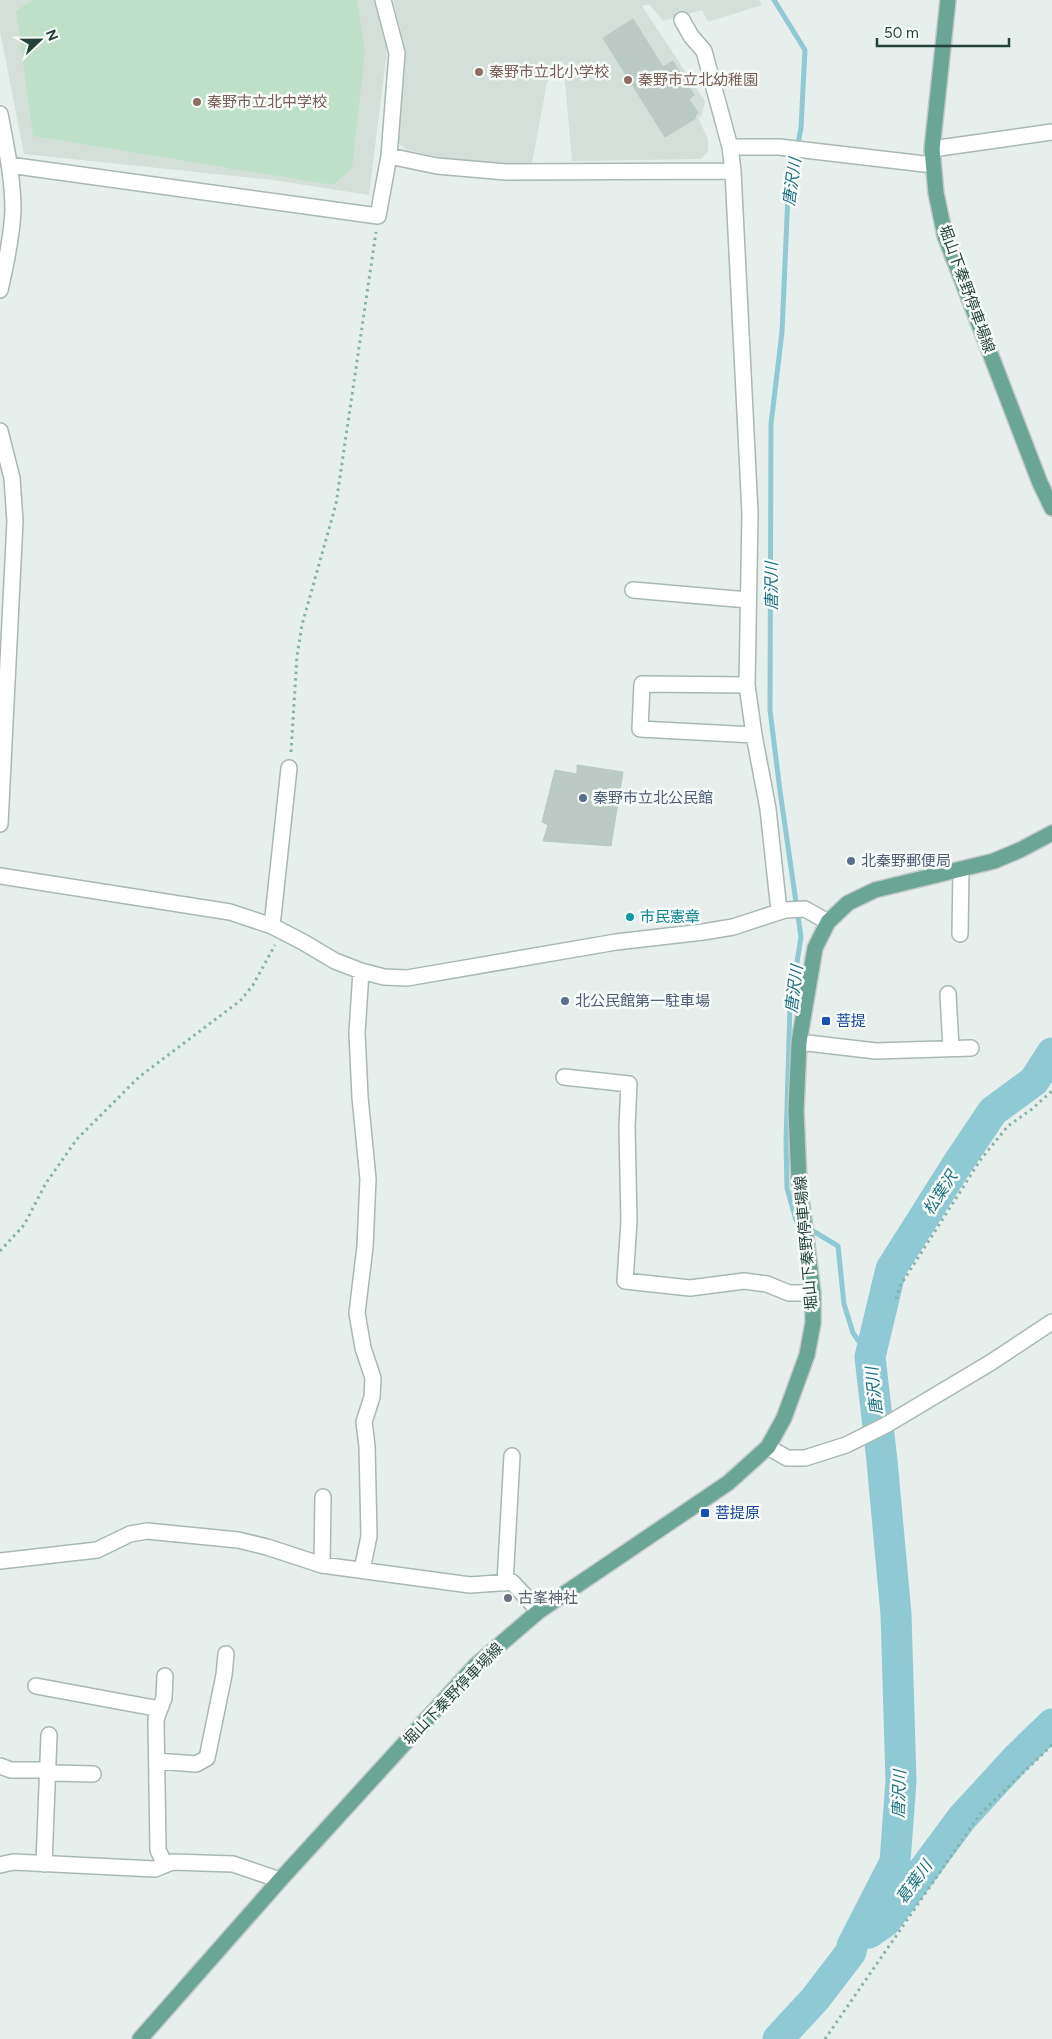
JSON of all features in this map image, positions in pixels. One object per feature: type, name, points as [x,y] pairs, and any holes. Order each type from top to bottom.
[{"type":"main road","name":"堀山下秦野停車場線","points":[[948,0],[932,149],[936,194],[945,236],[1040,483],[1052,508]]},
{"type":"main road","name":"堀山下秦野停車場線","points":[[140,2039],[280,1880],[476,1665],[539,1611],[728,1483],[768,1447],[784,1418],[807,1355],[813,1323],[813,1293],[799,1181],[796,1111],[799,1042],[815,948],[828,922],[848,904],[875,890],[994,861],[1052,833]]},
{"type":"street","points":[[9,165],[378,216],[389,156],[397,53],[383,0]]},
{"type":"street","points":[[682,20],[691,36],[704,51],[730,146],[733,171],[750,513],[747,685],[768,809],[782,911]]},
{"type":"street","points":[[0,114],[9,165],[13,210],[7,261],[0,290]]},
{"type":"street","points":[[932,149],[1052,132]]},
{"type":"street","points":[[730,146],[779,147],[933,164]]},
{"type":"street","points":[[389,156],[437,166],[506,172],[733,171]]},
{"type":"street","points":[[0,431],[12,478],[15,521],[0,824]]},
{"type":"street","points":[[634,590],[748,600]]},
{"type":"street","points":[[747,685],[642,684],[640,729],[754,735]]},
{"type":"street","points":[[276,928],[290,768]]},
{"type":"street","points":[[960,934],[961,870]]},
{"type":"street","points":[[0,876],[230,912],[276,928],[335,961],[384,977],[407,978],[616,942],[733,927],[782,911],[805,909],[828,922]]},
{"type":"street","points":[[361,971],[357,1033],[360,1097],[368,1179],[364,1247],[357,1313],[363,1348],[373,1378],[372,1397],[364,1422],[370,1536],[362,1570]]},
{"type":"street","points":[[948,994],[951,1048]]},
{"type":"street","points":[[799,1042],[876,1051],[971,1048]]},
{"type":"street","points":[[564,1077],[629,1084],[627,1127],[629,1221],[625,1281],[690,1288],[744,1281],[767,1284],[789,1293],[813,1293]]},
{"type":"street","points":[[768,1447],[787,1458],[805,1458],[846,1445],[886,1425],[990,1363],[1052,1322]]},
{"type":"street","points":[[506,1583],[512,1456]]},
{"type":"street","points":[[322,1565],[324,1497]]},
{"type":"street","points":[[0,1561],[97,1550],[130,1534],[147,1531],[238,1540],[267,1547],[322,1565],[470,1585],[512,1582],[539,1611]]},
{"type":"street","points":[[157,1761],[196,1764],[207,1758],[224,1675],[226,1654]]},
{"type":"street","points":[[165,1676],[164,1698],[156,1719],[158,1850],[165,1865]]},
{"type":"street","points":[[36,1686],[160,1709]]},
{"type":"street","points":[[44,1864],[49,1735]]},
{"type":"street","points":[[0,1766],[11,1770],[47,1770],[54,1773],[93,1774]]},
{"type":"street","points":[[0,1865],[13,1862],[155,1869],[172,1862],[233,1864],[280,1880]]},
{"type":"path","points":[[290,768],[297,656],[301,632],[336,504],[378,216]]},
{"type":"path","points":[[0,1251],[24,1225],[46,1183],[77,1139],[139,1077],[241,1000],[253,984],[274,946],[276,928]]},
{"type":"path","points":[[896,1300],[900,1286],[981,1159],[1008,1126],[1032,1109],[1052,1091]]},
{"type":"path","points":[[825,2039],[980,1814],[1052,1745]]},
{"type":"shaded area","name":"秦野市立北中学校","points":[[0,0],[374,0],[387,50],[369,195],[273,180],[24,154],[0,31]]},
{"type":"shaded area","name":"秦野市立北小学校","points":[[393,0],[759,0],[762,5],[708,22],[702,10],[663,21],[649,4],[642,6],[705,101],[702,115],[698,118],[708,139],[708,151],[701,159],[572,161],[563,60],[547,83],[532,163],[499,164],[443,158],[407,150],[397,142],[406,51]]},
{"type":"green space","name":"秦野市立北中学校","points":[[33,0],[357,0],[365,52],[352,168],[333,185],[33,136],[16,11]]},
{"type":"building","points":[[633,19],[663,67],[673,61],[694,95],[689,99],[698,113],[695,116],[696,118],[665,137],[603,38]]},
{"type":"building","name":"秦野市立北公民館","points":[[577,765],[623,772],[611,846],[543,841],[548,825],[542,822],[555,770],[577,774]]},
{"type":"waterway","name":"唐沢川","points":[[774,0],[805,50],[801,128],[788,194],[782,332],[771,424],[770,710],[801,937],[790,1006],[786,1142],[787,1188],[796,1220],[801,1224]]},
{"type":"waterway","name":"唐沢川","points":[[778,2039],[815,1999],[851,1952],[852,1946],[895,1862],[901,1781],[896,1614],[870,1357],[891,1269],[993,1111],[1034,1081],[1052,1053]]},
{"type":"waterway","name":"唐沢川","points":[[808,1228],[838,1246],[844,1304],[853,1333],[870,1357]]},
{"type":"waterway","name":"葛葉川","points":[[869,1933],[885,1922],[962,1818],[1017,1758],[1052,1724]]},
{"type":"place","name":"秦野市立北小学校","points":[[479,72]]},
{"type":"place","name":"秦野市立北幼稚園","points":[[628,80]]},
{"type":"place","name":"秦野市立北中学校","points":[[197,102]]},
{"type":"place","name":"秦野市立北公民館","points":[[583,798]]},
{"type":"place","name":"北秦野郵便局","points":[[851,861]]},
{"type":"place","name":"市民憲章","points":[[630,917]]},
{"type":"place","name":"北公民館第一駐車場","points":[[565,1001]]},
{"type":"place","name":"菩提","points":[[826,1021]]},
{"type":"place","name":"菩提原","points":[[705,1513]]},
{"type":"place","name":"古峯神社","points":[[508,1598]]},
{"type":"water label","name":"松葉沢","points":[[940,1193]]}]
